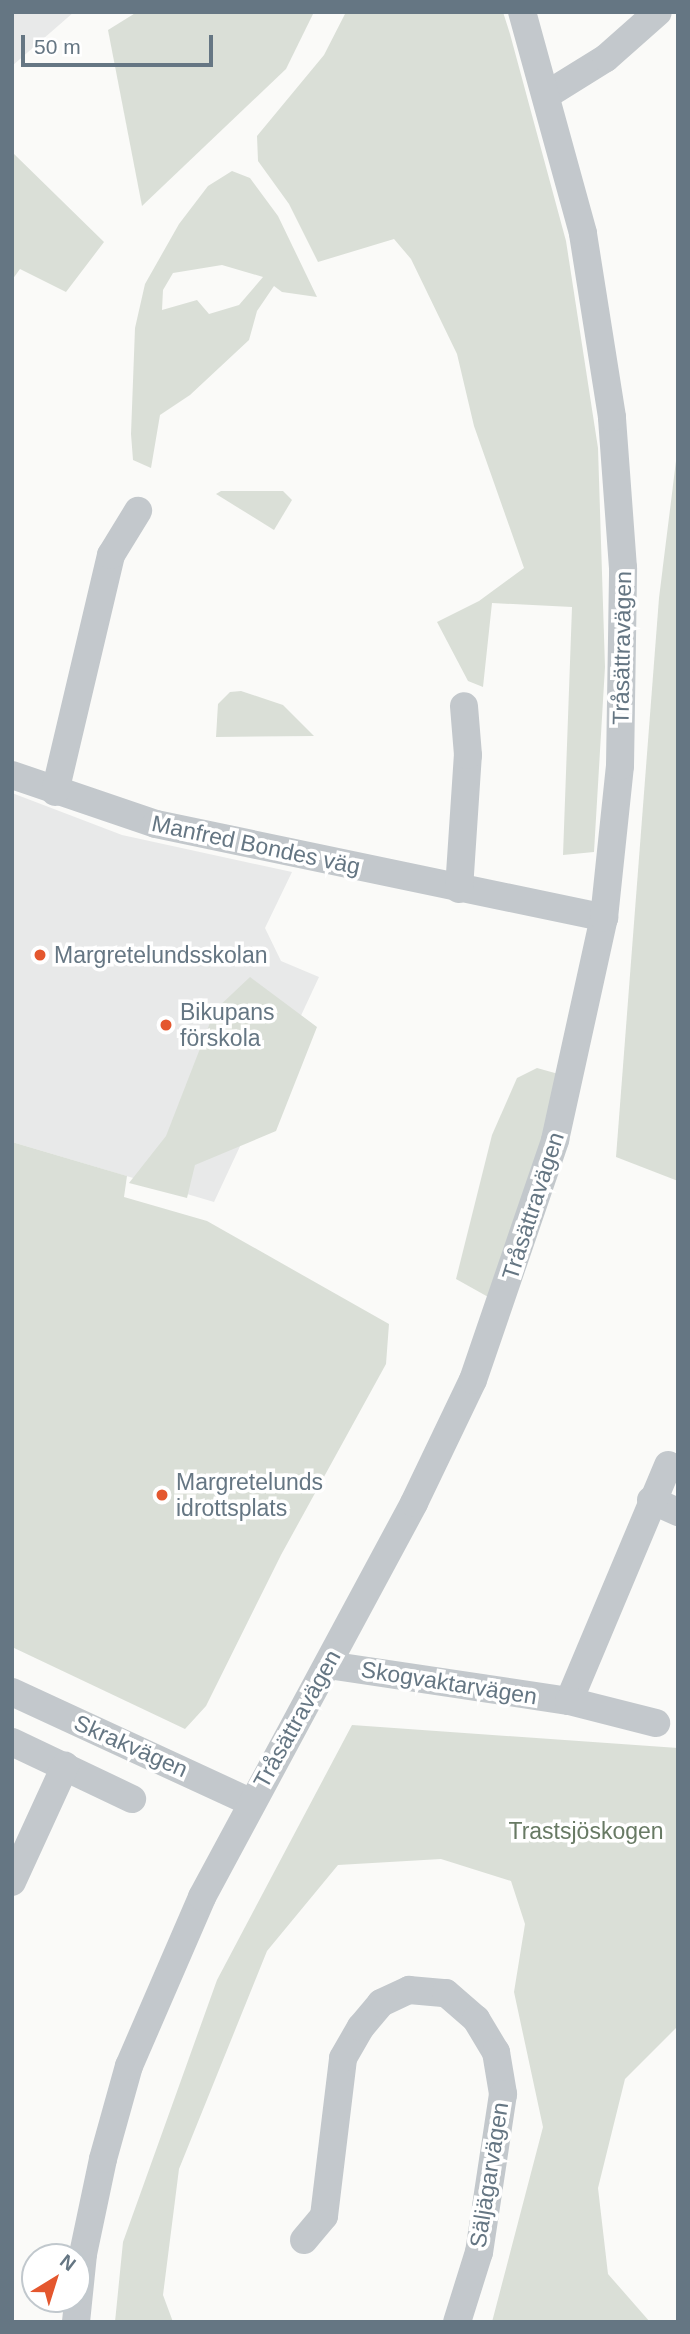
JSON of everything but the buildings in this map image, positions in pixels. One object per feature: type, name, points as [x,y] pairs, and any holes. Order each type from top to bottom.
[{"type":"street","name":"Tråsättravägen","points":[[76,2322],[83,2254],[129,2066],[169,1968],[250,1802],[328,1665],[473,1380],[516,1265],[555,1140],[604,918],[620,766],[622,554],[612,416],[593,286],[548,94],[522,12]]},
{"type":"street","points":[[548,94],[606,58],[658,12]]},
{"type":"street","points":[[55,792],[111,555],[138,511]]},
{"type":"street","points":[[459,889],[468,755],[464,706]]},
{"type":"street","name":"Manfred Bondes väg","points":[[12,775],[55,792],[156,824],[604,918]]},
{"type":"street","name":"Skogvaktarvägen","points":[[569,1701],[651,1500],[668,1465]]},
{"type":"street","points":[[651,1500],[678,1512]]},
{"type":"street","name":"Skogvaktarvägen","points":[[328,1665],[569,1701],[656,1723]]},
{"type":"street","name":"Skrakvägen","points":[[12,1692],[250,1802]]},
{"type":"street","name":"Skrakvägen","points":[[12,1742],[132,1799]]},
{"type":"street","name":"Skrakvägen","points":[[12,1882],[65,1766]]},
{"type":"street","name":"Säljägarvägen","points":[[304,2240],[324,2216],[343,2057],[361,2027],[381,2003],[409,1990],[446,1993],[476,2019],[496,2052],[503,2094],[479,2252],[457,2322]]},
{"type":"shaded area","points":[[12,12],[74,12],[12,66]]},
{"type":"shaded area","name":"Bikupans förskola","points":[[12,793],[122,835],[292,872],[265,928],[281,961],[319,977],[214,1202],[12,1142]]},
{"type":"green space","points":[[137,12],[314,12],[286,69],[142,206],[108,30]]},
{"type":"green space","points":[[346,12],[503,12],[510,34],[566,241],[598,448],[605,667],[594,852],[563,855],[572,607],[492,603],[483,687],[468,681],[437,622],[479,601],[524,568],[474,426],[457,354],[411,259],[394,239],[318,262],[289,204],[258,161],[257,136],[324,55]]},
{"type":"green space","points":[[12,152],[104,242],[66,292],[20,269],[12,280]]},
{"type":"green space","points":[[232,171],[250,178],[278,216],[317,297],[282,292],[274,286],[257,311],[249,340],[190,395],[160,415],[151,468],[133,460],[131,434],[135,328],[145,284],[179,224],[208,186]],"holes":[[[222,265],[263,277],[239,305],[209,314],[197,300],[162,310],[163,290],[173,273]]]},
{"type":"green space","points":[[678,445],[678,1181],[616,1157],[659,598]]},
{"type":"green space","points":[[221,491],[283,491],[292,500],[274,530],[216,494]]},
{"type":"green space","points":[[241,691],[283,705],[314,736],[216,737],[218,704],[230,692]]},
{"type":"green space","points":[[250,977],[317,1027],[276,1131],[195,1165],[187,1198],[129,1183],[166,1136],[215,1010]]},
{"type":"green space","points":[[537,1068],[562,1075],[490,1298],[456,1279],[492,1135],[517,1078]]},
{"type":"green space","name":"Margretelunds idrottsplats","points":[[12,1142],[127,1176],[124,1197],[207,1221],[389,1324],[386,1364],[281,1555],[206,1706],[185,1729],[12,1647]]},
{"type":"green space","name":"Trastsjöskogen","points":[[352,1725],[678,1748],[678,2026],[625,2079],[598,2188],[608,2274],[650,2322],[492,2322],[543,2127],[514,1992],[525,1924],[511,1881],[441,1859],[338,1865],[267,1951],[179,2169],[163,2295],[173,2322],[115,2322],[123,2242],[217,1980]]},
{"type":"place","name":"Margretelundsskolan","points":[[40,955]]},
{"type":"place","name":"Bikupans förskola","points":[[166,1025]]},
{"type":"place","name":"Margretelunds idrottsplats","points":[[162,1495]]}]
